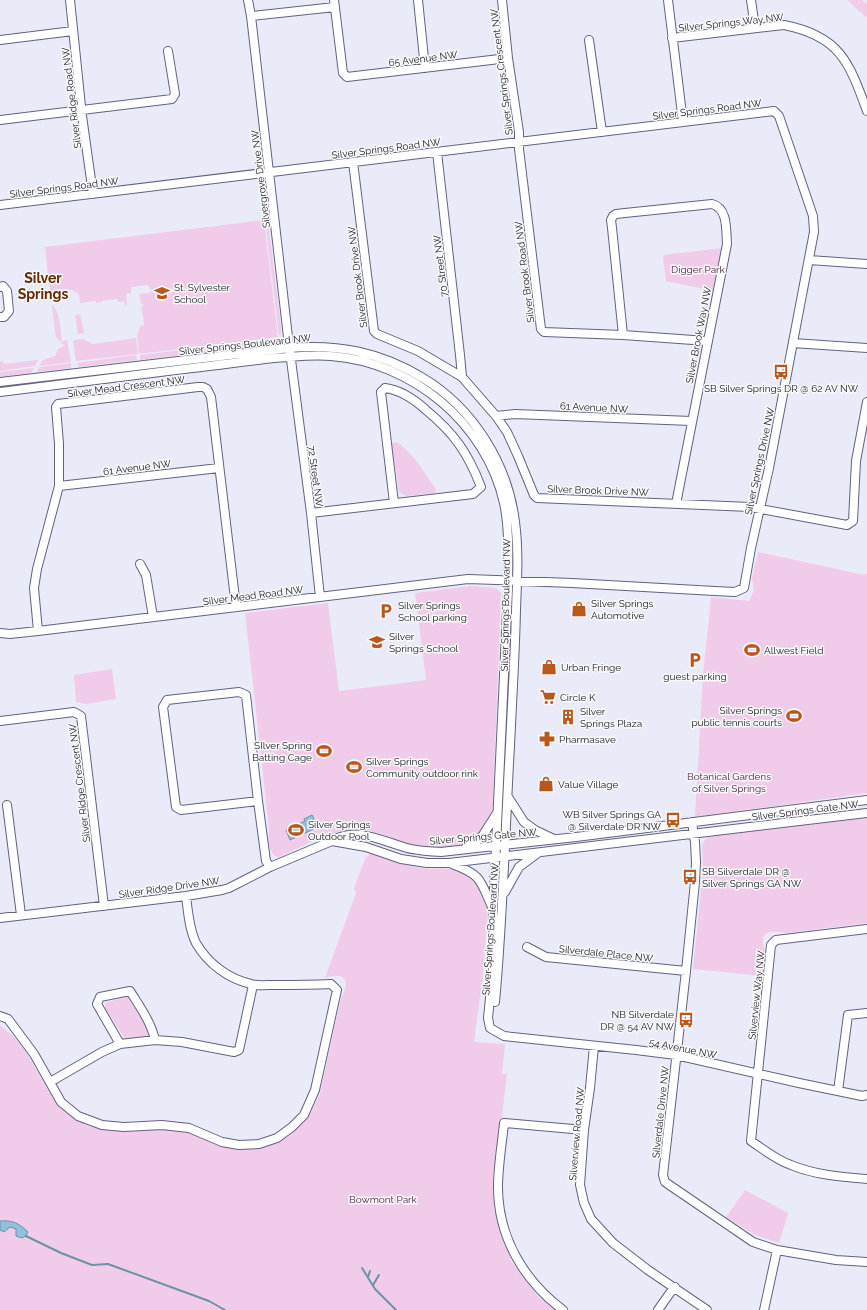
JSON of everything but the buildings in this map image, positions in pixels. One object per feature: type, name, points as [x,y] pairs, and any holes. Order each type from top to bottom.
[{"type":"street","name":"Silver Ridge Road NW","points":[[70,0],[93,194]]},
{"type":"street","name":"Silvergrove Drive NW","points":[[248,0],[290,357]]},
{"type":"street","points":[[418,0],[425,68]]},
{"type":"street","name":"Silver Springs Crescent NW","points":[[502,0],[519,142]]},
{"type":"street","points":[[668,0],[683,122]]},
{"type":"street","points":[[751,0],[755,28]]},
{"type":"street","points":[[251,16],[334,4]]},
{"type":"street","name":"65 Avenue NW","points":[[334,4],[343,73],[347,77],[508,58]]},
{"type":"street","name":"Silver Springs Way NW","points":[[672,38],[784,25],[798,28],[821,37],[838,50],[849,65],[867,111]]},
{"type":"street","points":[[0,40],[74,31]]},
{"type":"street","points":[[589,40],[602,132]]},
{"type":"street","points":[[0,120],[172,99],[175,94],[168,51]]},
{"type":"street","name":"Silver Springs Road NW","points":[[0,205],[774,111]]},
{"type":"street","name":"Silver Springs Drive NW","points":[[512,581],[735,592],[744,588],[814,232],[813,216],[779,116],[774,111]]},
{"type":"street","name":"Silver Brook Road NW","points":[[519,142],[541,329],[544,332],[624,335],[707,341]]},
{"type":"street","name":"70 Street NW","points":[[437,152],[462,377]]},
{"type":"street","name":"Silver Brook Drive NW","points":[[354,162],[374,332],[418,351],[462,377],[496,416],[507,432],[534,495],[537,498],[759,509],[847,525],[854,521],[856,461],[867,402]]},
{"type":"street","name":"Silver Brook Way NW","points":[[624,335],[612,224],[613,216],[616,214],[625,213],[712,204],[717,205],[721,209],[725,222],[727,244],[691,421],[676,504]]},
{"type":"street","points":[[809,260],[867,264]]},
{"type":"street","points":[[0,287],[2,286],[7,291],[9,311],[4,317],[0,317]]},
{"type":"street","points":[[793,343],[867,348]]},
{"type":"street","name":"Silver Springs Boulevard NW","points":[[0,382],[289,348],[333,347],[360,351],[384,358],[406,368],[432,383],[448,396],[460,407],[474,424],[493,452],[508,490],[515,522],[517,554],[512,581],[496,846],[493,910],[494,958],[488,1018],[490,1028],[496,1032]]},
{"type":"street","name":"Silver Springs Boulevard NW","points":[[0,392],[290,357],[330,356],[354,359],[398,373],[438,398],[453,412],[474,437],[484,453],[500,491],[505,511],[512,581],[508,796],[503,895],[493,1020],[496,1032]]},
{"type":"street","name":"72 Street NW","points":[[290,357],[311,513],[320,597]]},
{"type":"street","name":"Silver Mead Crescent NW","points":[[38,631],[34,588],[37,569],[59,486],[59,444],[56,407],[58,404],[198,387],[207,389],[211,397],[236,607]]},
{"type":"street","points":[[311,513],[473,494],[481,487],[474,467],[459,443],[442,423],[412,399],[395,389],[385,388],[381,392],[394,503]]},
{"type":"street","name":"61 Avenue NW","points":[[496,416],[515,414],[691,421]]},
{"type":"street","name":"61 Avenue NW","points":[[59,486],[219,468]]},
{"type":"street","points":[[140,564],[146,575],[153,617]]},
{"type":"street","name":"Silver Mead Road NW","points":[[0,634],[38,631],[468,579],[512,581]]},
{"type":"street","points":[[258,801],[181,810],[176,807],[163,706],[167,700],[239,692],[246,695],[266,861],[270,867]]},
{"type":"street","name":"Silver Ridge Crescent NW","points":[[0,721],[74,712],[81,716],[104,906]]},
{"type":"street","points":[[508,796],[524,822],[535,830],[555,839]]},
{"type":"street","name":"Silver Springs Gate NW","points":[[332,841],[340,836],[362,834],[421,851],[441,852],[867,800]]},
{"type":"street","points":[[8,805],[21,915]]},
{"type":"street","points":[[463,850],[483,835],[498,812]]},
{"type":"street","name":"Silver Springs Gate NW","points":[[332,841],[366,847],[401,859],[427,863],[449,863],[867,813]]},
{"type":"street","name":"Silverdale Drive NW","points":[[692,822],[696,862],[686,971],[663,1175],[665,1182],[753,1242],[777,1250],[836,1260],[867,1262]]},
{"type":"street","name":"Silver Ridge Drive NW","points":[[0,918],[210,893],[229,888],[270,867],[332,841]]},
{"type":"street","points":[[503,895],[519,867],[538,852]]},
{"type":"street","points":[[449,863],[469,871],[477,877],[486,890],[493,910]]},
{"type":"street","points":[[0,1016],[8,1019],[34,1054],[61,1102],[78,1116],[102,1126],[124,1128],[162,1125],[189,1128],[222,1142],[239,1145],[259,1144],[277,1138],[292,1127],[304,1115],[316,1090],[337,990],[331,984],[253,985],[234,979],[216,968],[196,943],[190,926],[186,896]]},
{"type":"street","name":"Silverview Way NW","points":[[867,929],[776,940],[771,945],[751,1140],[771,1155],[791,1165],[830,1176],[867,1179]]},
{"type":"street","name":"Silverdale Place NW","points":[[527,947],[546,957],[686,971]]},
{"type":"street","points":[[50,1082],[102,1052],[120,1044],[155,1040],[182,1042],[234,1052],[239,1050],[253,985]]},
{"type":"street","points":[[120,1044],[97,1004],[100,997],[130,991],[147,1018],[155,1040]]},
{"type":"street","points":[[838,1091],[848,1015],[867,1012]]},
{"type":"street","name":"54 Avenue NW","points":[[496,1032],[504,1036],[676,1055],[758,1074],[867,1096]]},
{"type":"street","name":"Silverview Road NW","points":[[594,1046],[584,1130],[580,1186],[584,1203],[591,1219],[613,1244],[707,1310]]},
{"type":"street","points":[[563,1310],[539,1290],[528,1277],[508,1242],[503,1222],[498,1188],[504,1123],[584,1130]]},
{"type":"street","points":[[764,1310],[777,1250]]},
{"type":"street","points":[[658,1310],[675,1288]]},
{"type":"green space","points":[[847,0],[862,0],[867,4],[867,18]]},
{"type":"green space","name":"St. Sylvester School","points":[[264,220],[278,337],[139,354],[137,335],[140,326],[144,325],[141,307],[143,304],[141,304],[139,294],[150,293],[148,285],[131,287],[131,293],[126,294],[127,305],[125,306],[124,301],[118,302],[118,299],[96,303],[96,301],[80,303],[79,295],[76,292],[61,290],[50,292],[45,247]]},
{"type":"green space","points":[[265,220],[268,221],[281,335],[279,335]]},
{"type":"green space","name":"Digger Park","points":[[722,248],[713,291],[666,281],[663,258],[664,255]]},
{"type":"green space","points":[[52,305],[59,316],[62,340],[60,341],[56,338]]},
{"type":"green space","points":[[80,314],[84,333],[78,334],[75,315]]},
{"type":"green space","points":[[136,338],[138,354],[76,361],[73,340],[83,339],[93,344]]},
{"type":"green space","points":[[279,339],[276,342],[269,344],[140,360],[140,355]]},
{"type":"green space","points":[[67,340],[71,362],[39,366],[43,360],[55,356],[58,349],[64,346],[62,343],[60,344],[62,341]]},
{"type":"green space","points":[[136,355],[137,360],[79,367],[77,363]]},
{"type":"green space","points":[[38,360],[35,366],[0,371],[0,361],[3,361],[4,364]]},
{"type":"green space","points":[[186,362],[187,366],[69,381],[69,378]]},
{"type":"green space","points":[[71,363],[71,368],[37,372],[39,367]]},
{"type":"green space","points":[[34,368],[31,373],[0,377],[0,372]]},
{"type":"green space","points":[[396,442],[402,446],[418,463],[435,488],[436,491],[434,493],[407,496],[403,495],[399,491],[392,446],[392,443]]},
{"type":"green space","name":"Botanical Gardens of Silver Springs","points":[[758,552],[864,575],[867,573],[867,793],[695,817],[703,675],[711,597],[750,601],[754,590],[752,579]]},
{"type":"green space","points":[[471,586],[496,588],[501,593],[493,804],[487,824],[472,839],[443,848],[412,845],[366,830],[350,830],[329,835],[279,857],[275,856],[271,850],[269,841],[269,828],[245,613],[328,603],[339,691],[426,680],[415,593]]},
{"type":"green space","points":[[112,669],[116,699],[86,704],[76,702],[74,675]]},
{"type":"green space","points":[[867,816],[867,923],[787,933],[767,933],[763,939],[765,954],[762,976],[693,969],[703,870],[702,845],[706,838]]},
{"type":"green space","name":"Bowmont Park","points":[[369,853],[415,867],[447,869],[463,872],[476,881],[487,901],[488,910],[483,974],[474,1042],[505,1044],[502,1074],[507,1074],[495,1172],[494,1209],[512,1262],[538,1296],[555,1310],[0,1310],[0,1025],[15,1038],[26,1052],[56,1103],[71,1116],[88,1126],[110,1131],[168,1129],[183,1130],[214,1144],[236,1149],[257,1148],[269,1145],[287,1137],[303,1123],[311,1112],[320,1094],[341,998],[346,987],[346,982],[341,977],[332,976],[325,978],[356,893],[354,888],[366,856],[368,857]]},
{"type":"green space","points":[[127,997],[149,1030],[149,1034],[146,1038],[125,1039],[105,1008],[105,1004],[107,1002]]},
{"type":"green space","points":[[745,1190],[788,1213],[779,1243],[755,1235],[726,1217]]},
{"type":"water","points":[[312,815],[318,827],[290,840],[286,830],[305,821],[304,819]]},
{"type":"water","points":[[0,1221],[15,1223],[22,1226],[28,1232],[26,1236],[22,1238],[16,1236],[16,1229],[10,1227],[4,1232],[0,1230]]},
{"type":"waterway","points":[[26,1236],[61,1253],[92,1265],[108,1264],[209,1301],[225,1310]]},
{"type":"waterway","points":[[362,1268],[375,1289],[396,1310]]},
{"type":"waterway","points":[[368,1277],[370,1271]]},
{"type":"waterway","points":[[373,1285],[379,1275]]},
{"type":"place","name":"St. Sylvester School","points":[[162,293]]},
{"type":"place","name":"SB Silver Springs DR @ 62 AV NW","points":[[781,372]]},
{"type":"place","name":"Silver Springs Automotive","points":[[579,609]]},
{"type":"place","name":"Silver Springs School parking","points":[[386,611]]},
{"type":"place","name":"Silver Springs School","points":[[377,642]]},
{"type":"place","name":"Allwest Field","points":[[752,650]]},
{"type":"place","name":"guest parking","points":[[695,660]]},
{"type":"place","name":"Urban Fringe","points":[[549,667]]},
{"type":"place","name":"Circle K","points":[[548,697]]},
{"type":"place","name":"Silver Springs public tennis courts","points":[[794,716]]},
{"type":"place","name":"Silver Springs Plaza","points":[[568,717]]},
{"type":"place","name":"Pharmasave","points":[[547,739]]},
{"type":"place","name":"SIlver Spring Batting Cage","points":[[324,751]]},
{"type":"place","name":"Silver Springs Community outdoor rink","points":[[354,767]]},
{"type":"place","name":"Value Village","points":[[546,784]]},
{"type":"place","name":"WB Silver Springs GA @ Silverdale DR NW","points":[[673,820]]},
{"type":"place","name":"Silver Springs Outdoor Pool","points":[[296,830]]},
{"type":"place","name":"SB Silverdale DR @ Silver Springs GA NW","points":[[690,877]]},
{"type":"place","name":"NB Silverdale DR @ 54 AV NW","points":[[686,1020]]},
{"type":"district","name":"Silver Springs","points":[[43,286]]}]
